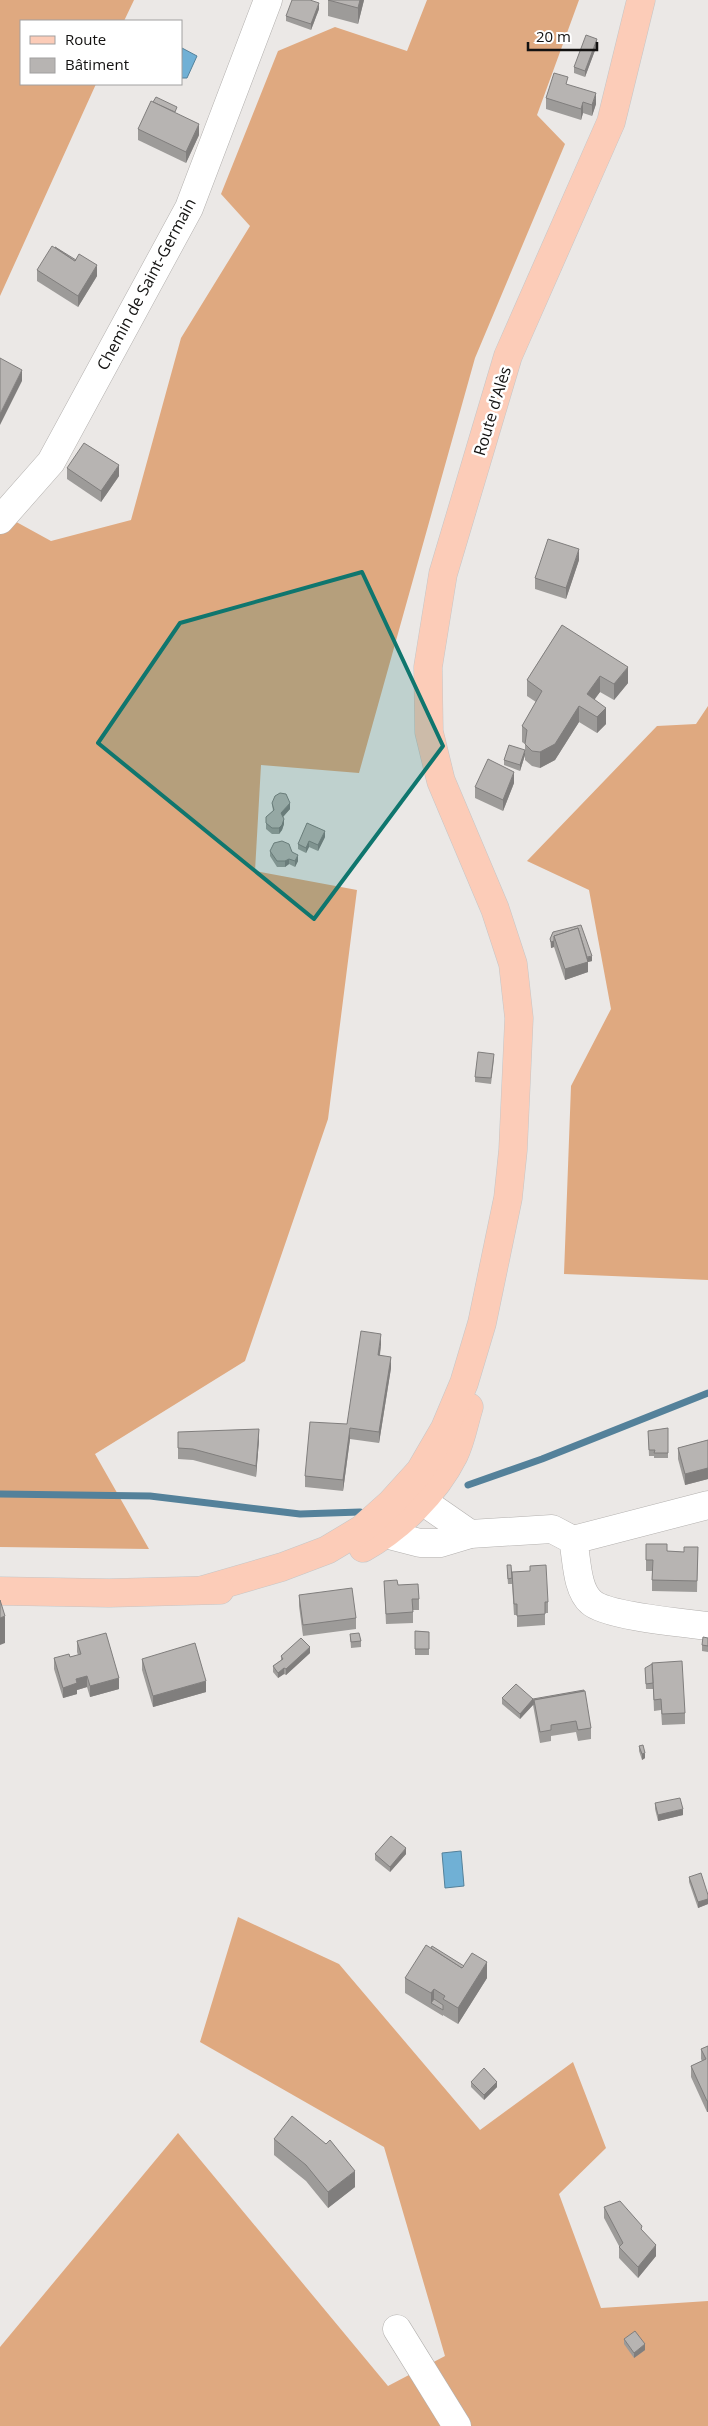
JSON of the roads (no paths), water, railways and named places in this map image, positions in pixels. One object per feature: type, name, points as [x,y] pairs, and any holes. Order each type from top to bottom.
[{"type":"main road","name":"Route d'Alès","points":[[482,1323],[508,1198],[513,1150],[519,1018],[513,964],[495,909],[441,781],[428,732],[428,667],[443,574],[508,356],[611,122],[641,0]]},
{"type":"main road","points":[[0,1590],[109,1593],[231,1590],[262,1584],[336,1564],[385,1534],[437,1482],[455,1455],[483,1354],[482,1323]]},
{"type":"main road","points":[[203,1590],[282,1567],[327,1550],[362,1529],[391,1503],[420,1471],[445,1428],[464,1383],[482,1323]]},
{"type":"street","name":"Chemin de Saint-Germain","points":[[0,520],[51,462],[189,208],[268,0]]},
{"type":"street","points":[[421,1500],[470,1534]]},
{"type":"street","points":[[385,1534],[420,1543],[440,1543],[470,1534],[552,1529],[574,1540],[708,1505]]},
{"type":"street","points":[[574,1540],[582,1588],[591,1602],[607,1610],[708,1626]]},
{"type":"street","points":[[397,2329],[457,2426]]},
{"type":"water","points":[[182,48],[197,56],[187,78],[182,78]]},
{"type":"water","points":[[461,1851],[464,1886],[445,1888],[442,1853]]},
{"type":"waterway","points":[[468,1485],[542,1459],[708,1393]]},
{"type":"waterway","points":[[0,1494],[150,1496],[300,1514],[360,1512]]}]
